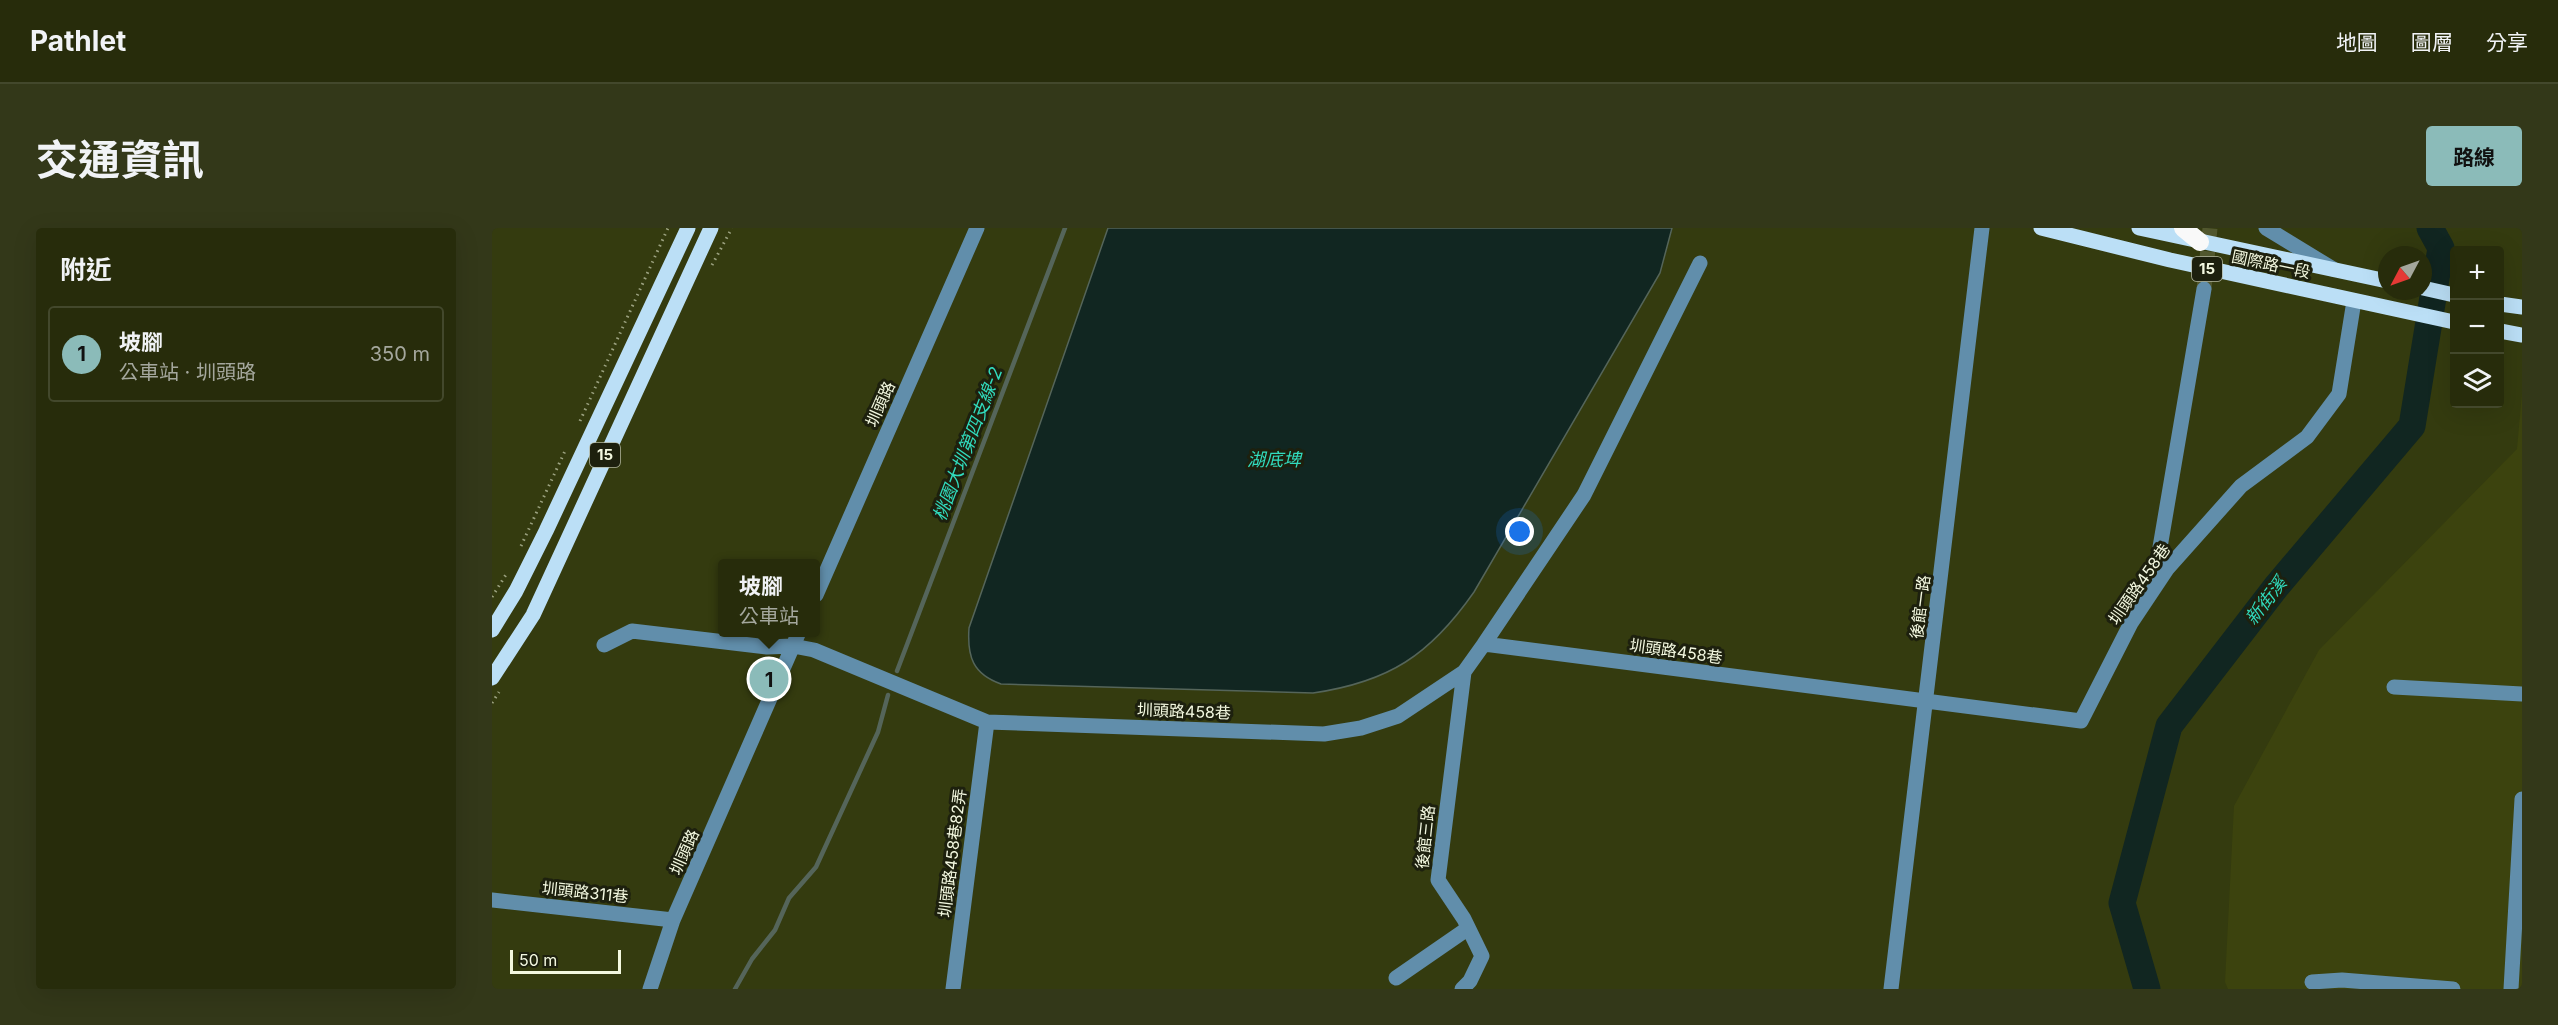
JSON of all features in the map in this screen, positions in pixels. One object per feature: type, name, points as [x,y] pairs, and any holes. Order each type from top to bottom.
[{"type":"highway","points":[[2183,228],[2199,242]]},
{"type":"main road","name":"15","points":[[492,630],[516,591],[546,531],[688,228]]},
{"type":"main road","name":"15","points":[[492,678],[533,615],[711,228]]},
{"type":"main road","name":"國際路一段","points":[[2041,228],[2060,230],[2354,301]]},
{"type":"main road","name":"國際路一段","points":[[2139,228],[2378,279]]},
{"type":"main road","points":[[2432,290],[2450,294]]},
{"type":"main road","name":"15","points":[[2354,301],[2450,321]]},
{"type":"main road","points":[[2504,305],[2522,307]]},
{"type":"main road","points":[[2504,332],[2522,335]]},
{"type":"street","name":"圳頭路","points":[[820,586],[977,228]]},
{"type":"street","name":"後館一路","points":[[1891,989],[1982,228]]},
{"type":"street","points":[[2266,228],[2336,270]]},
{"type":"street","points":[[1484,644],[1584,495],[1700,263]]},
{"type":"street","points":[[2156,585],[2158,560],[2204,289]]},
{"type":"street","name":"圳頭路458巷","points":[[604,645],[632,631],[767,647],[796,639],[814,650],[987,722],[1324,734],[1361,728],[1398,716],[1464,672],[1484,644],[1927,703],[2081,721],[2131,622],[2167,569],[2241,486],[2307,437],[2339,394],[2354,301]]},
{"type":"street","name":"圳頭路","points":[[650,989],[673,920],[796,639]]},
{"type":"street","name":"後館三路","points":[[1462,989],[1470,981],[1482,956],[1464,919],[1438,880],[1464,672]]},
{"type":"street","points":[[2394,687],[2522,694]]},
{"type":"street","name":"圳頭路458巷82弄","points":[[953,989],[987,722]]},
{"type":"street","points":[[2511,989],[2522,800]]},
{"type":"street","name":"圳頭路311巷","points":[[492,900],[673,920]]},
{"type":"street","points":[[1396,978],[1467,929]]},
{"type":"street","points":[[2312,982],[2342,980],[2452,989]]},
{"type":"path","points":[[577,428],[668,228]]},
{"type":"path","points":[[519,548],[567,448]]},
{"type":"path","points":[[492,597],[510,568]]},
{"type":"shaded area","points":[[2522,393],[2522,989],[2228,989],[2225,982],[2234,806],[2319,650],[2517,449]]},
{"type":"water","name":"湖底埤","points":[[1108,228],[1672,228],[1660,273],[1474,592],[1441,633],[1405,662],[1386,673],[1364,681],[1313,693],[1001,684],[984,675],[974,663],[969,648],[969,628]]},
{"type":"waterway","name":"桃園大圳第四支線-2","points":[[897,671],[1065,228]]},
{"type":"waterway","name":"新街溪","points":[[2147,989],[2122,903],[2169,726],[2276,587],[2412,426],[2441,248],[2430,228]]},
{"type":"waterway","name":"桃園大圳第四支線-2","points":[[735,989],[752,959],[775,930],[789,898],[816,867],[878,732],[888,695]]},
{"type":"tunnel","points":[[2204,289],[2210,228]]},
{"type":"place","name":"坡腳","points":[[769,679]]}]
